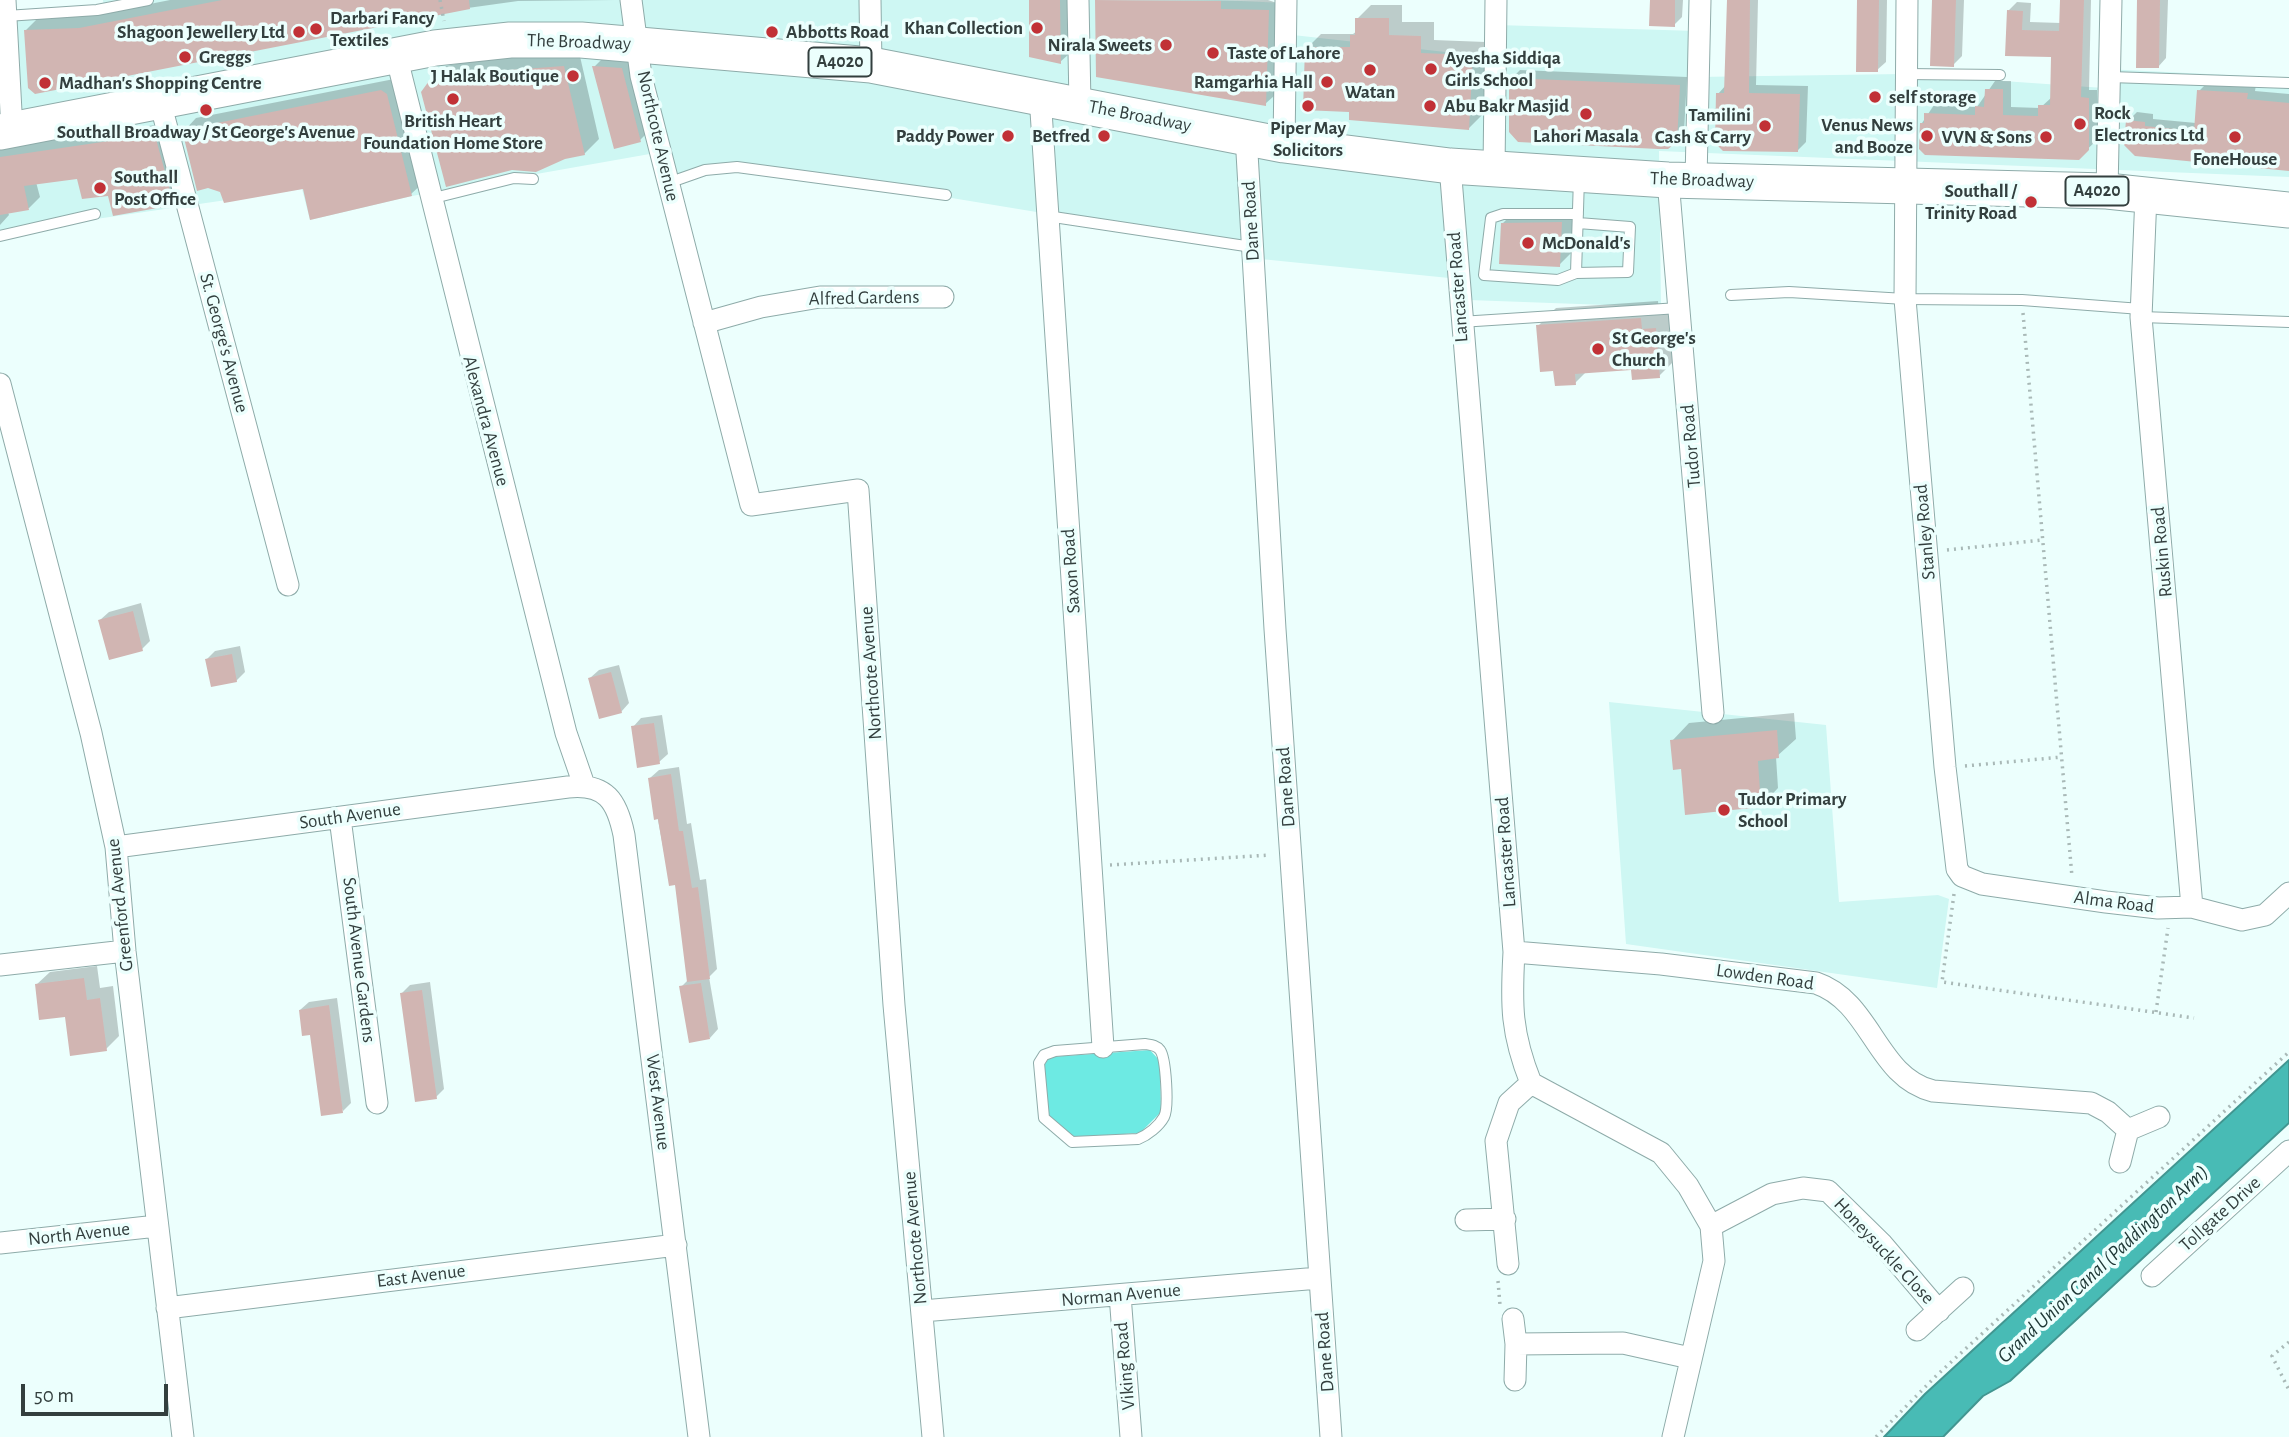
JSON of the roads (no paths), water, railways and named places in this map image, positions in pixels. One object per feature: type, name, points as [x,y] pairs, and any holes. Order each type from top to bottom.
[{"type":"main road","name":"The Broadway","points":[[6,131],[396,55],[510,40],[638,43],[871,65],[1284,145],[1450,166],[1682,180],[2107,191],[2289,209]]},
{"type":"street","name":"Northcote Avenue","points":[[631,0],[641,76],[751,505],[858,490],[889,939],[933,1437]]},
{"type":"street","points":[[870,0],[871,65]]},
{"type":"street","points":[[1079,0],[1080,104]]},
{"type":"street","points":[[1284,145],[1286,0]]},
{"type":"street","points":[[1494,170],[1496,0]]},
{"type":"street","name":"Tudor Road","points":[[1700,0],[1682,180],[1679,308],[1713,713]]},
{"type":"street","name":"Stanley Road","points":[[1907,0],[1905,299],[1945,767],[1954,858],[1962,876]]},
{"type":"street","points":[[2107,191],[2111,0]]},
{"type":"street","points":[[6,8],[6,131]]},
{"type":"street","name":"Alexandra Avenue","points":[[396,55],[566,733],[584,785]]},
{"type":"street","name":"Saxon Road","points":[[1040,96],[1103,1047]]},
{"type":"street","name":"St. George's Avenue","points":[[160,102],[288,585]]},
{"type":"street","name":"Dane Road","points":[[1246,136],[1331,1437]]},
{"type":"street","name":"Lancaster Road","points":[[1450,166],[1460,322],[1514,952],[1511,1012],[1518,1050],[1531,1083]]},
{"type":"street","name":"Ruskin Road","points":[[2146,195],[2141,313],[2193,907]]},
{"type":"street","name":"Alfred Gardens","points":[[704,323],[761,307],[820,297],[943,297]]},
{"type":"street","name":"Greenford Avenue","points":[[0,384],[91,733],[116,847],[125,951],[183,1437]]},
{"type":"street","name":"South Avenue","points":[[116,847],[584,785]]},
{"type":"street","name":"West Avenue","points":[[584,785],[598,789],[611,800],[624,835],[699,1437]]},
{"type":"street","name":"South Avenue Gardens","points":[[340,818],[377,1103]]},
{"type":"street","name":"Alma Road","points":[[1962,876],[1982,884],[2072,897],[2169,908],[2193,907],[2242,920],[2265,915],[2289,893]]},
{"type":"street","points":[[0,965],[125,951]]},
{"type":"street","name":"Lowden Road","points":[[1514,952],[1661,964],[1816,983],[1834,991],[1854,1008],[1895,1069],[1920,1088],[2091,1103],[2108,1112],[2128,1130]]},
{"type":"street","points":[[1508,1264],[1496,1141],[1509,1103],[1531,1083],[1661,1153],[1688,1185],[1711,1226],[1714,1261],[1674,1437]]},
{"type":"street","points":[[2120,1162],[2128,1130],[2159,1116]]},
{"type":"street","name":"Tollgate Drive","points":[[2152,1276],[2289,1151]]},
{"type":"street","name":"Honeysuckle Close","points":[[1711,1226],[1772,1194],[1803,1188],[1828,1191],[1882,1244],[1939,1311]]},
{"type":"street","points":[[1466,1220],[1505,1219]]},
{"type":"street","name":"North Avenue","points":[[0,1243],[157,1226]]},
{"type":"street","name":"East Avenue","points":[[167,1308],[676,1245]]},
{"type":"street","name":"Norman Avenue","points":[[922,1311],[1319,1278]]},
{"type":"street","name":"Honeysuckle Close","points":[[1917,1330],[1963,1289]]},
{"type":"street","name":"Viking Road","points":[[1120,1295],[1131,1437]]},
{"type":"street","points":[[1513,1320],[1516,1344],[1515,1380]]},
{"type":"street","points":[[1516,1344],[1623,1343],[1690,1358]]},
{"type":"lane","points":[[6,8],[97,10],[148,0]]},
{"type":"lane","points":[[1906,74],[2000,75]]},
{"type":"lane","points":[[2110,77],[2289,83]]},
{"type":"lane","points":[[668,183],[705,170],[737,167],[877,183],[946,195]]},
{"type":"lane","points":[[1576,273],[1579,175]]},
{"type":"lane","points":[[430,199],[514,178],[533,179]]},
{"type":"lane","points":[[0,236],[95,214]]},
{"type":"lane","points":[[1503,214],[1578,219],[1630,227],[1628,272],[1576,273],[1558,280],[1484,275],[1491,218],[1503,214]]},
{"type":"lane","points":[[1047,216],[1252,247]]},
{"type":"lane","points":[[1731,295],[1788,292],[1905,299],[2022,300],[2141,313],[2289,322]]},
{"type":"lane","points":[[1460,322],[1679,308]]},
{"type":"lane","points":[[1151,1045],[1160,1049],[1166,1111],[1159,1123],[1142,1138],[1072,1142],[1046,1121],[1042,1114],[1040,1059],[1049,1052],[1103,1047],[1151,1045]]},
{"type":"water","name":"Grand Union Canal (Paddington Arm)","points":[[2289,1060],[2289,1123],[2010,1381],[1983,1396],[1943,1437],[1884,1437],[1925,1394]]},
{"type":"place","name":"Khan Collection","points":[[1037,28]]},
{"type":"place","name":"Darbari Fancy Textiles","points":[[316,29]]},
{"type":"place","name":"Shagoon Jewellery Ltd","points":[[299,32]]},
{"type":"place","name":"Abbotts Road","points":[[772,32]]},
{"type":"place","name":"Nirala Sweets","points":[[1166,45]]},
{"type":"place","name":"Taste of Lahore","points":[[1213,53]]},
{"type":"place","name":"Greggs","points":[[185,57]]},
{"type":"place","name":"Ayesha Siddiqa Girls School","points":[[1431,69]]},
{"type":"place","name":"Watan","points":[[1370,70]]},
{"type":"place","name":"J Halak Boutique","points":[[573,76]]},
{"type":"place","name":"Ramgarhia Hall","points":[[1327,82]]},
{"type":"place","name":"Madhan's Shopping Centre","points":[[45,83]]},
{"type":"place","name":"self storage","points":[[1875,97]]},
{"type":"place","name":"British Heart Foundation Home Store","points":[[453,99]]},
{"type":"place","name":"Piper May Solicitors","points":[[1308,106]]},
{"type":"place","name":"Abu Bakr Masjid","points":[[1430,106]]},
{"type":"place","name":"Southall Broadway / St George's Avenue","points":[[206,110]]},
{"type":"place","name":"Lahori Masala","points":[[1586,114]]},
{"type":"place","name":"Rock Electronics Ltd","points":[[2080,124]]},
{"type":"place","name":"Tamilini Cash & Carry","points":[[1765,126]]},
{"type":"place","name":"Paddy Power","points":[[1008,136]]},
{"type":"place","name":"Betfred","points":[[1104,136]]},
{"type":"place","name":"Venus News and Booze","points":[[1927,136]]},
{"type":"place","name":"VVN & Sons","points":[[2046,137]]},
{"type":"place","name":"FoneHouse","points":[[2235,137]]},
{"type":"place","name":"Southall Post Office","points":[[100,188]]},
{"type":"place","name":"Southall / Trinity Road","points":[[2031,202]]},
{"type":"place","name":"McDonald's","points":[[1528,243]]},
{"type":"place","name":"St George's Church","points":[[1598,349]]},
{"type":"place","name":"Tudor Primary School","points":[[1724,810]]}]
